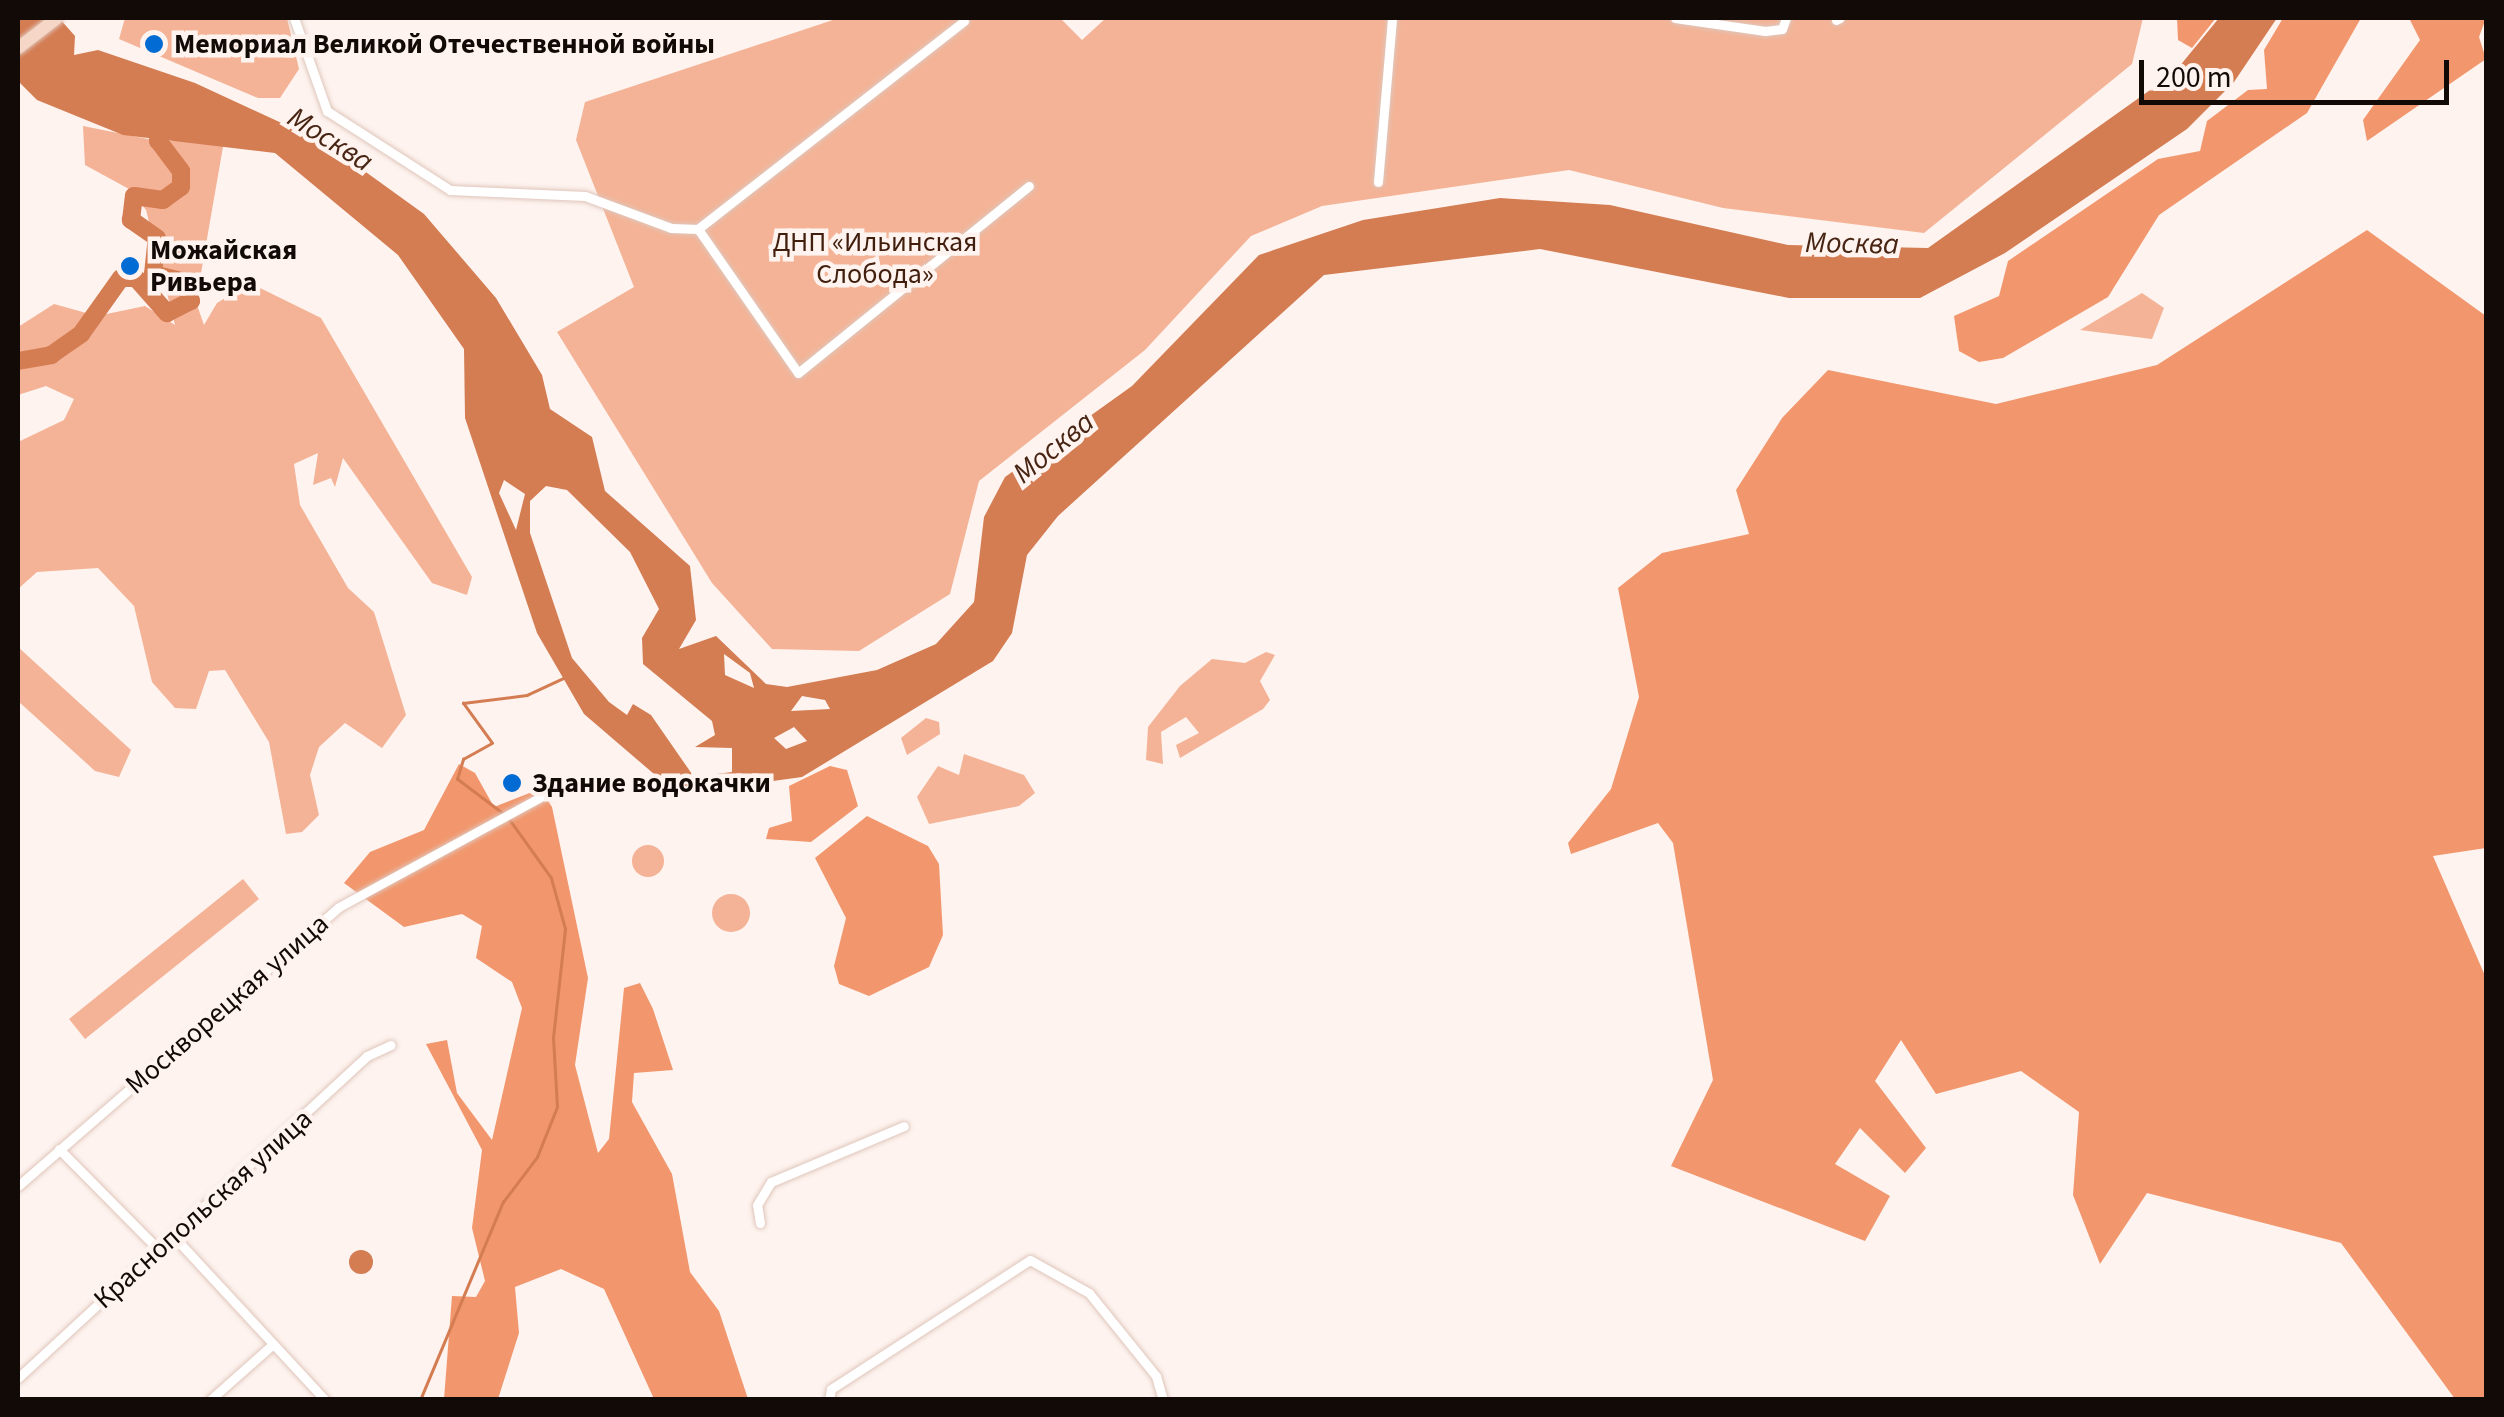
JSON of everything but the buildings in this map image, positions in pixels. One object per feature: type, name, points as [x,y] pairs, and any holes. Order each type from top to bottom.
[{"type":"main road","points":[[18,48],[57,18]]},
{"type":"street","points":[[294,18],[326,111],[450,190],[585,196],[670,228],[698,228],[964,21]]},
{"type":"street","points":[[1378,182],[1392,18]]},
{"type":"street","points":[[1675,18],[1765,31],[1782,29],[1786,18]]},
{"type":"street","points":[[698,228],[798,373],[1030,186]]},
{"type":"street","name":"Москворецкая улица","points":[[18,1186],[339,908],[557,788]]},
{"type":"street","name":"Краснопольская улица","points":[[18,1378],[156,1247],[178,1240],[367,1056],[391,1045]]},
{"type":"street","points":[[760,1223],[757,1205],[771,1182],[904,1126]]},
{"type":"street","points":[[60,1150],[156,1247]]},
{"type":"street","points":[[178,1240],[270,1347],[326,1400]]},
{"type":"street","points":[[829,1400],[831,1389],[1030,1260],[1089,1293],[1156,1376],[1163,1400]]},
{"type":"street","points":[[210,1400],[270,1347]]},
{"type":"green space","points":[[125,18],[287,18],[299,69],[280,98],[258,98],[119,39]]},
{"type":"green space","name":"ДНП «Ильинская Слобода»","points":[[839,18],[1060,18],[1082,40],[1106,18],[2143,18],[2132,64],[1924,233],[1723,208],[1569,170],[1322,206],[1251,236],[1145,350],[979,481],[950,594],[859,651],[772,649],[712,583],[557,332],[634,287],[576,140],[585,102]]},
{"type":"green space","points":[[83,126],[158,141],[224,141],[196,302],[204,325],[217,303],[250,283],[321,318],[472,577],[467,595],[432,583],[343,458],[335,487],[331,478],[313,485],[318,453],[294,464],[300,505],[348,588],[374,612],[406,715],[382,748],[345,723],[319,747],[310,775],[319,815],[302,832],[286,834],[269,742],[225,670],[209,671],[196,709],[175,708],[152,682],[134,606],[98,568],[37,572],[18,589],[18,442],[64,420],[74,399],[46,386],[18,395],[18,327],[54,304],[97,316],[145,306],[175,325],[146,210],[129,189],[85,165]]},
{"type":"green space","points":[[2142,293],[2164,308],[2152,339],[2080,330]]},
{"type":"green space","points":[[18,647],[131,750],[119,777],[95,771],[18,701]]},
{"type":"green space","points":[[1266,652],[1275,655],[1260,681],[1270,700],[1263,709],[1180,758],[1176,745],[1199,733],[1186,717],[1161,732],[1163,764],[1146,760],[1148,727],[1180,686],[1212,659],[1245,663]]},
{"type":"green space","points":[[926,718],[939,722],[940,734],[907,755],[901,738]]},
{"type":"green space","points":[[964,754],[1024,775],[1035,793],[1019,806],[929,824],[917,797],[938,766],[959,775]]},
{"type":"green space","points":[[648,845],[660,849],[664,861],[660,873],[648,877],[636,873],[632,861],[636,849]]},
{"type":"green space","points":[[243,879],[259,899],[85,1039],[69,1019]]},
{"type":"green space","points":[[731,894],[745,899],[750,913],[745,927],[731,932],[717,927],[712,913],[717,899]]},
{"type":"shaded area","points":[[2177,18],[2216,18],[2192,48],[2178,40]]},
{"type":"shaded area","points":[[2283,18],[2361,18],[2307,113],[2159,215],[2108,297],[2003,358],[1979,362],[1959,351],[1954,316],[1999,296],[2008,261],[2158,159],[2200,151],[2207,121],[2248,90],[2267,89],[2264,50]]},
{"type":"shaded area","points":[[2409,18],[2486,18],[2479,37],[2486,59],[2367,141],[2363,120],[2420,40]]},
{"type":"shaded area","points":[[2367,230],[2486,316],[2486,848],[2433,856],[2486,978],[2486,1399],[2455,1399],[2341,1243],[2147,1193],[2100,1264],[2073,1195],[2079,1112],[2021,1071],[1936,1094],[1901,1040],[1875,1081],[1926,1148],[1905,1173],[1860,1128],[1835,1164],[1890,1196],[1865,1241],[1671,1166],[1713,1080],[1673,843],[1658,823],[1571,854],[1568,843],[1611,789],[1639,697],[1618,588],[1662,553],[1749,534],[1736,490],[1782,418],[1828,370],[1996,404],[2157,365]]},
{"type":"shaded area","points":[[459,764],[475,773],[494,807],[540,789],[552,807],[588,978],[575,1065],[598,1153],[609,1139],[624,988],[640,983],[653,1009],[673,1070],[634,1073],[632,1102],[672,1174],[690,1272],[719,1311],[748,1399],[654,1399],[604,1289],[561,1269],[515,1287],[519,1333],[498,1399],[444,1399],[452,1296],[476,1297],[485,1281],[472,1228],[482,1150],[426,1044],[447,1040],[457,1093],[492,1140],[522,1008],[512,982],[476,958],[482,926],[462,914],[404,927],[344,883],[370,852],[424,830]]},
{"type":"shaded area","points":[[830,766],[847,770],[858,806],[811,842],[766,839],[769,828],[792,821],[789,786]]},
{"type":"shaded area","points":[[867,816],[928,846],[939,864],[943,935],[929,967],[869,996],[839,984],[834,966],[846,918],[815,858]]},
{"type":"water","name":"Москва","points":[[18,18],[59,18],[75,36],[74,55],[98,50],[195,83],[327,144],[424,214],[496,298],[542,375],[550,409],[592,437],[605,491],[690,566],[696,620],[679,649],[716,636],[766,684],[787,687],[877,670],[936,644],[974,602],[984,517],[1005,477],[1132,386],[1259,255],[1363,220],[1500,198],[1610,205],[1788,245],[1928,248],[2174,73],[2219,18],[2277,18],[2234,82],[2187,129],[2005,253],[1920,298],[1789,298],[1540,249],[1324,275],[1058,516],[1027,555],[1012,633],[993,661],[802,777],[698,791],[668,786],[584,714],[537,633],[465,418],[464,349],[398,255],[275,153],[123,135],[37,100],[18,81]],"holes":[[[504,480],[525,494],[516,530],[499,493]],[[546,486],[567,490],[630,552],[659,609],[642,638],[643,664],[712,721],[715,735],[695,747],[732,748],[732,772],[694,777],[651,715],[633,704],[627,715],[609,702],[572,658],[530,533],[530,501]],[[724,654],[750,673],[754,688],[725,675]],[[802,696],[825,700],[830,709],[791,711]],[[794,727],[807,741],[786,749],[774,738]]]},
{"type":"water","points":[[361,1250],[373,1262],[361,1274],[349,1262]]},
{"type":"waterway","points":[[18,361],[51,355],[81,334],[121,278],[136,278],[167,313],[191,301],[185,282],[153,274],[157,238],[131,220],[134,196],[163,200],[181,187],[181,171],[158,141],[162,118]]},
{"type":"waterway","points":[[502,813],[457,779],[463,759],[492,743],[463,703],[527,695],[563,678]]},
{"type":"waterway","points":[[420,1400],[503,1202],[537,1157],[557,1107],[553,1038],[565,929],[551,878],[508,818]]},
{"type":"place","name":"Мемориал Великой Отечественной войны","points":[[154,44]]},
{"type":"place","name":"Можайская Ривьера","points":[[130,266]]},
{"type":"place","name":"Здание водокачки","points":[[512,783]]}]
